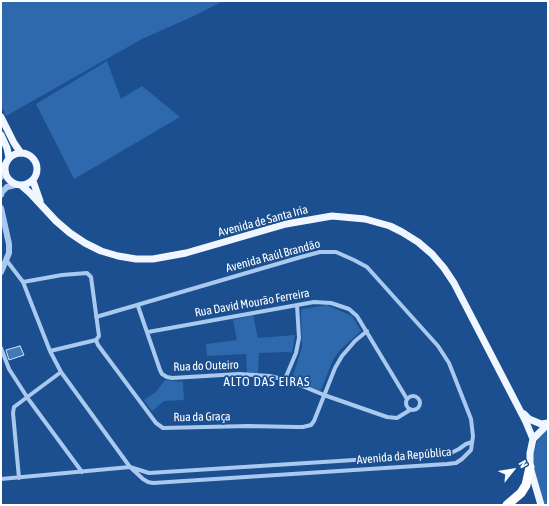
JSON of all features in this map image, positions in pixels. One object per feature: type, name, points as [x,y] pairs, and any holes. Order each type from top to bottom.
[{"type":"highway","points":[[507,505],[521,493],[526,485],[530,467]]},
{"type":"main road","points":[[1,117],[14,143],[21,153]]},
{"type":"main road","points":[[1,135],[7,148],[5,164],[6,176],[10,181],[18,185],[28,185],[33,181],[38,169],[32,158],[27,154],[21,153],[15,154],[5,164]]},
{"type":"main road","name":"Avenida de Santa Iria","points":[[33,181],[39,200],[46,210]]},
{"type":"main road","name":"Avenida de Santa Iria","points":[[18,185],[70,233],[85,243],[101,251],[136,259],[153,259],[186,253],[286,224],[332,216],[365,219],[390,226],[418,242],[432,254],[444,268],[462,297],[534,439]]},
{"type":"main road","points":[[520,412],[529,419],[541,424],[548,423]]},
{"type":"main road","points":[[541,505],[530,467],[530,452],[534,439],[548,423]]},
{"type":"street","points":[[1,177],[5,164]]},
{"type":"street","points":[[1,195],[7,187],[18,185]]},
{"type":"street","points":[[1,208],[9,244],[9,253],[1,272]]},
{"type":"street","name":"Avenida Raúl Brandão","points":[[96,317],[320,252],[336,252],[367,267],[438,346],[449,363],[471,419],[473,436],[472,442]]},
{"type":"street","points":[[4,263],[23,282],[50,351],[61,372],[130,467]]},
{"type":"street","points":[[23,282],[62,275],[87,273],[91,277],[99,336],[96,340],[50,351]]},
{"type":"street","name":"Rua David Mourão Ferreira","points":[[148,332],[314,302],[331,303],[349,309],[357,316],[407,398]]},
{"type":"street","points":[[285,379],[296,353],[299,338],[297,305]]},
{"type":"street","name":"Rua do Outeiro","points":[[138,306],[160,370],[162,374],[167,377],[172,378],[239,374],[270,376],[285,379],[324,395],[387,417],[397,418],[410,410]]},
{"type":"street","name":"Rua da Graça","points":[[96,340],[98,345],[156,424],[163,428],[248,426],[303,427],[314,421],[342,356],[355,341],[367,331]]},
{"type":"street","points":[[1,348],[9,369],[27,397],[82,472]]},
{"type":"street","points":[[19,478],[13,413],[14,407],[61,372]]},
{"type":"street","points":[[413,396],[417,397],[420,401],[418,408],[410,410],[406,403],[407,398],[413,396]]},
{"type":"street","name":"Avenida da República","points":[[472,442],[471,450],[467,455],[456,463],[451,464],[153,483],[143,479],[130,467],[149,473],[449,454],[472,442]]},
{"type":"street","points":[[290,464],[291,474]]},
{"type":"street","points":[[1,473],[3,479],[130,467]]},
{"type":"shaded area","points":[[1,1],[223,1],[196,15],[142,39],[6,116],[1,105]]},
{"type":"shaded area","points":[[107,61],[121,99],[142,86],[180,117],[74,179],[36,104]]},
{"type":"shaded area","points":[[327,305],[352,316],[361,331],[341,349],[334,358],[320,392],[292,379],[302,347],[302,309]]},
{"type":"shaded area","points":[[253,315],[258,338],[295,335],[292,353],[259,353],[258,373],[247,373],[246,354],[207,356],[206,344],[237,340],[233,320]]},
{"type":"shaded area","points":[[165,380],[183,382],[184,400],[164,401],[152,411],[144,400],[156,392]]},
{"type":"shaded area","points":[[548,429],[548,505],[544,505],[533,466],[533,453],[537,441]]},
{"type":"building","points":[[20,346],[24,355],[9,360],[6,350]]},
{"type":"district","name":"ALTO DAS EIRAS","points":[[267,382]]}]
